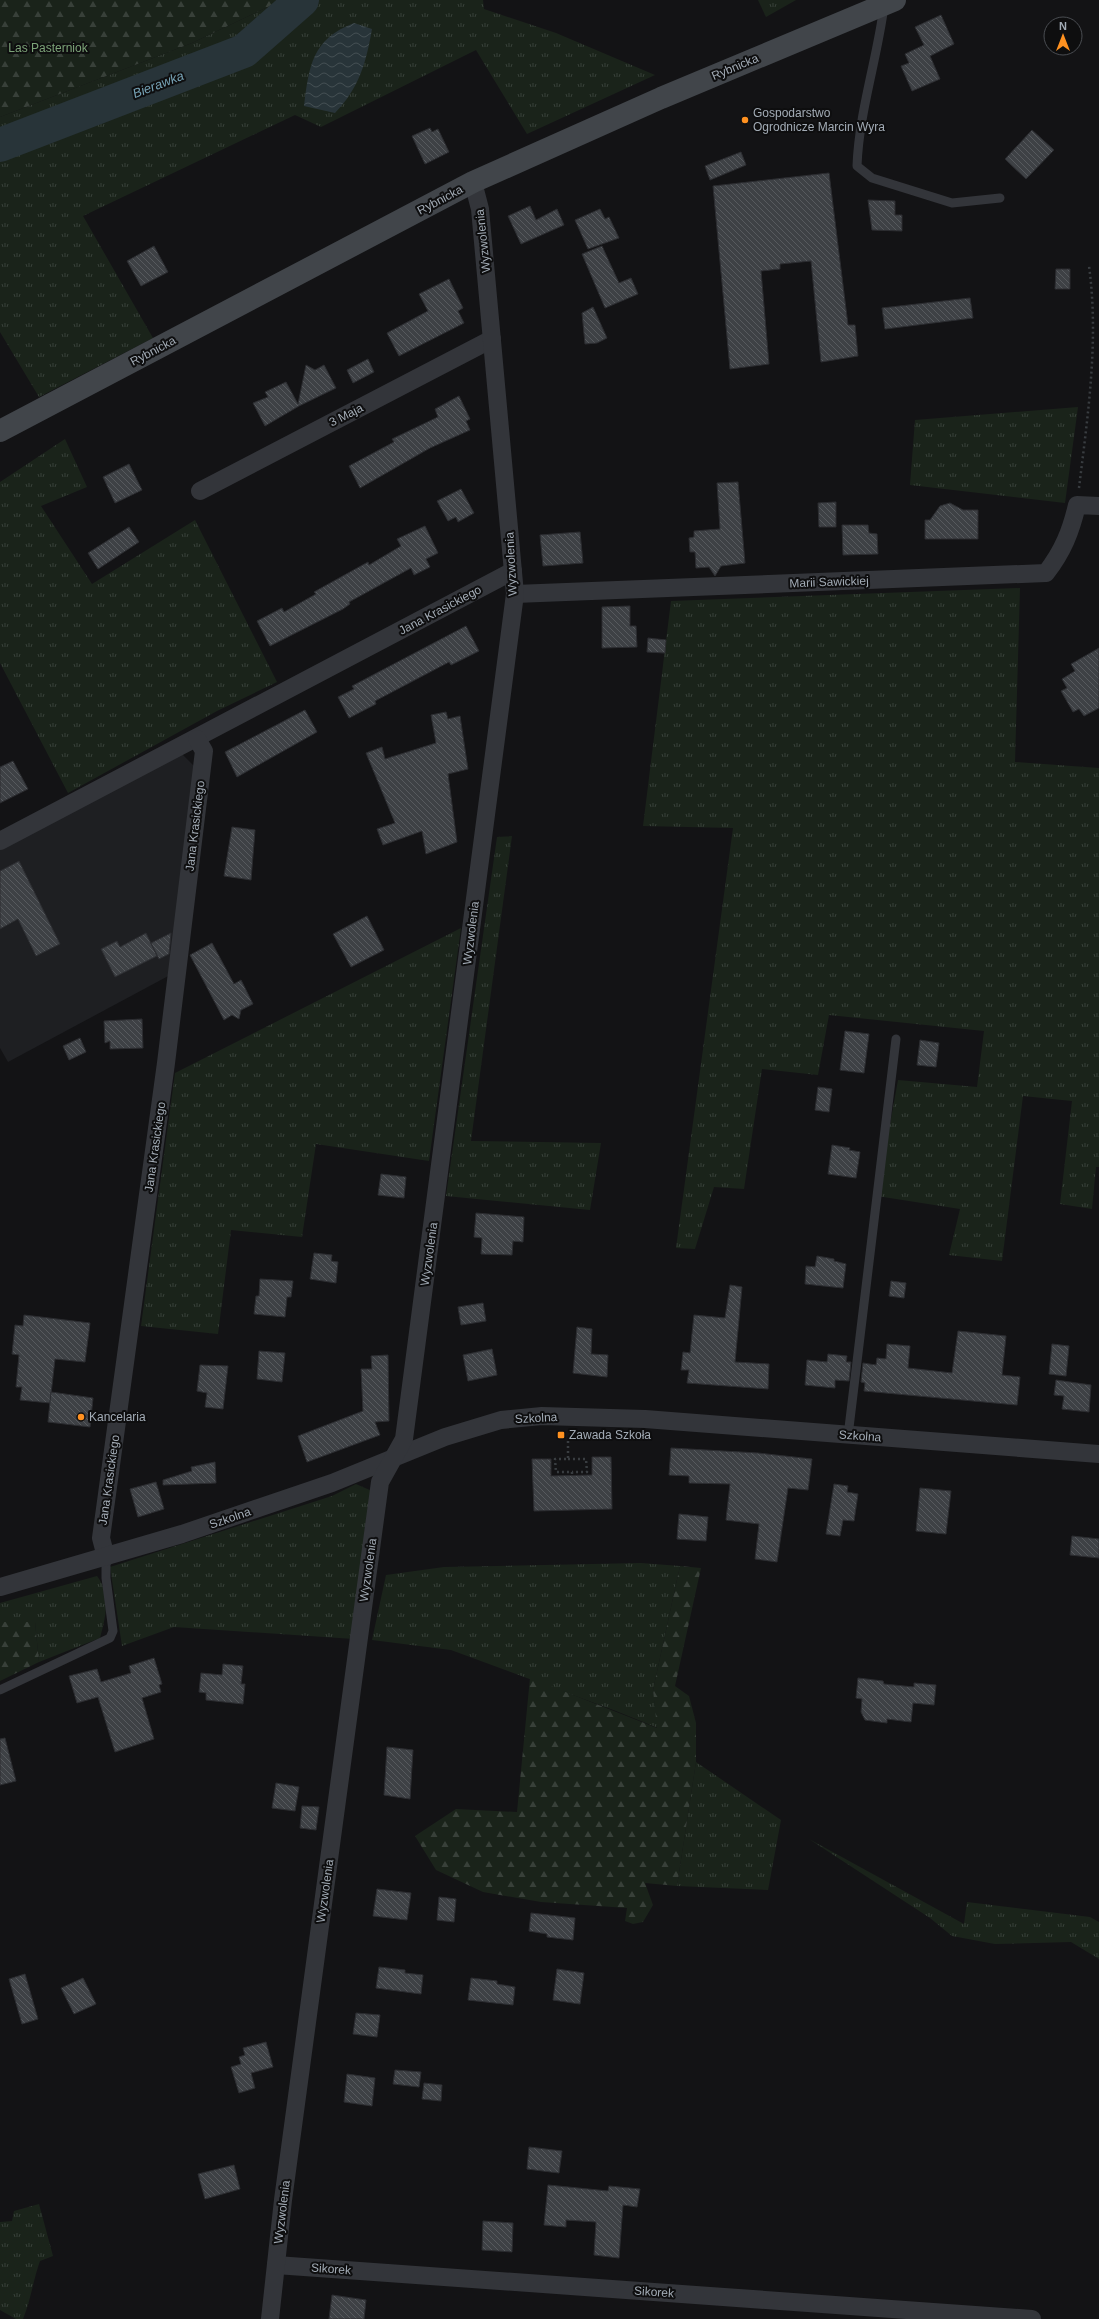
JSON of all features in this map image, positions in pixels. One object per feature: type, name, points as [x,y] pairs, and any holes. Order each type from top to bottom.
[{"type":"main road","name":"Rybnicka","points":[[0,431],[473,182],[661,98],[889,2]]},
{"type":"street","name":"Wyzwolenia","points":[[270,2319],[283,2200],[380,1482],[404,1440],[515,594],[480,208],[473,182]]},
{"type":"street","name":"3 Maja","points":[[200,491],[492,339]]},
{"type":"street","points":[[1077,505],[1099,506]]},
{"type":"street","name":"Marii Sawickiej","points":[[515,594],[1046,573],[1060,554],[1071,530],[1077,505]]},
{"type":"street","name":"Jana Krasickiego","points":[[0,842],[513,571]]},
{"type":"street","name":"Jana Krasickiego","points":[[106,1557],[101,1538],[166,1063],[204,751],[197,739]]},
{"type":"street","name":"Szkolna","points":[[0,1587],[182,1534],[332,1483],[445,1437],[501,1420],[542,1416],[645,1419],[848,1436],[1099,1454]]},
{"type":"street","name":"Sikorek","points":[[276,2265],[1032,2319]]},
{"type":"lane","points":[[889,2],[858,141],[857,166],[872,178],[952,204],[1000,198]]},
{"type":"lane","points":[[848,1436],[896,1039]]},
{"type":"lane","points":[[0,1690],[110,1638],[113,1631],[106,1578],[106,1557]]},
{"type":"path","points":[[1077,505],[1093,345],[1094,301],[1089,266]]},
{"type":"path","points":[[568,1441],[568,1459]]},
{"type":"path","points":[[555,1459],[568,1459],[586,1459],[587,1472],[572,1474],[556,1472],[555,1459]]},
{"type":"shaded area","points":[[180,752],[196,768],[172,974],[8,1062],[0,1048],[0,849]]},
{"type":"green space","name":"Las Pasterniok","points":[[0,0],[282,0],[192,43],[0,117]]},
{"type":"green space","points":[[282,0],[483,0],[484,9],[556,33],[655,75],[527,134],[476,50],[321,127],[295,115],[83,216],[153,338],[39,397],[0,332],[0,117],[192,43]]},
{"type":"green space","points":[[758,0],[796,0],[766,17]]},
{"type":"green space","points":[[1078,407],[1065,503],[910,485],[915,420]]},
{"type":"green space","points":[[65,439],[87,487],[41,506],[92,584],[195,520],[277,682],[217,711],[68,793],[0,663],[0,482]]},
{"type":"green space","points":[[1020,588],[1015,762],[1099,768],[1099,1167],[1096,1167],[1092,1209],[1060,1204],[1072,1101],[1023,1096],[1002,1261],[949,1255],[960,1209],[877,1196],[898,1080],[977,1087],[984,1031],[829,1015],[818,1075],[762,1069],[744,1189],[714,1187],[695,1249],[676,1248],[733,828],[643,826],[671,601]]},
{"type":"green space","points":[[512,836],[471,1141],[601,1143],[590,1210],[446,1196],[497,837]]},
{"type":"green space","points":[[461,928],[429,1161],[316,1144],[302,1237],[231,1230],[218,1334],[141,1326],[175,1073]]},
{"type":"green space","points":[[356,1484],[372,1491],[354,1639],[174,1627],[122,1646],[110,1567],[332,1496]]},
{"type":"green space","points":[[641,1563],[680,1566],[653,1690],[658,1728],[451,1650],[372,1640],[386,1575],[444,1567]]},
{"type":"green space","points":[[680,1566],[701,1568],[675,1686],[689,1696],[696,1723],[696,1762],[677,1886],[645,1883],[653,1905],[643,1922],[633,1924],[625,1921],[627,1908],[541,1902],[483,1892],[436,1870],[415,1836],[456,1809],[517,1812],[530,1678],[657,1728],[653,1690]]},
{"type":"green space","points":[[97,1576],[106,1598],[104,1622],[100,1638],[39,1662],[35,1622],[0,1622],[0,1603]]},
{"type":"green space","points":[[0,1622],[35,1622],[39,1662],[0,1681]]},
{"type":"green space","points":[[696,1762],[781,1820],[768,1890],[677,1886]]},
{"type":"green space","points":[[809,1839],[964,1924],[967,1902],[1090,1917],[1099,1922],[1099,1959],[1071,1942],[995,1944],[952,1936],[930,1918]]},
{"type":"green space","points":[[39,2204],[53,2256],[40,2261],[23,2319],[16,2319],[0,2310],[0,2222],[12,2221],[14,2211]]},
{"type":"water","points":[[354,23],[372,29],[364,64],[356,84],[350,94],[335,113],[304,106],[311,66],[321,46],[329,37]]},
{"type":"building","points":[[941,15],[954,44],[930,56],[940,79],[912,91],[901,66],[909,63],[905,54],[924,45],[915,27]]},
{"type":"building","points":[[430,128],[432,132],[438,129],[449,152],[425,164],[412,136]]},
{"type":"building","points":[[1032,130],[1054,150],[1026,179],[1005,159]]},
{"type":"building","points":[[741,152],[746,165],[710,180],[705,166]]},
{"type":"building","points":[[829,173],[848,325],[855,325],[858,356],[821,362],[811,261],[780,264],[780,269],[761,271],[769,364],[730,369],[713,186]]},
{"type":"building","points":[[868,200],[895,201],[895,215],[902,215],[902,231],[872,230]]},
{"type":"building","points":[[530,206],[536,220],[557,209],[564,225],[521,244],[508,216]]},
{"type":"building","points":[[600,209],[605,219],[609,217],[619,238],[588,249],[575,220]]},
{"type":"building","points":[[154,246],[168,272],[141,286],[127,261]]},
{"type":"building","points":[[602,246],[619,283],[631,278],[638,294],[605,308],[582,254]]},
{"type":"building","points":[[1056,269],[1070,269],[1070,289],[1055,289]]},
{"type":"building","points":[[449,279],[463,308],[458,311],[464,323],[399,356],[387,333],[428,311],[419,294]]},
{"type":"building","points":[[970,298],[973,318],[885,329],[882,308]]},
{"type":"building","points":[[593,307],[607,338],[597,343],[585,344],[582,313]]},
{"type":"building","points":[[368,359],[374,372],[353,383],[347,370]]},
{"type":"building","points":[[306,365],[315,370],[324,365],[336,388],[299,406],[265,426],[253,403],[268,397],[265,392],[286,382],[298,404]]},
{"type":"building","points":[[459,396],[470,419],[466,421],[470,430],[430,448],[360,488],[349,466],[394,442],[392,439],[438,417],[435,409]]},
{"type":"building","points":[[129,464],[142,490],[115,503],[103,477]]},
{"type":"building","points":[[738,482],[745,563],[721,566],[715,576],[709,567],[696,568],[695,552],[690,552],[689,538],[694,537],[694,531],[720,529],[717,483]]},
{"type":"building","points":[[461,489],[474,513],[458,522],[456,517],[448,521],[437,501]]},
{"type":"building","points":[[836,502],[836,527],[819,527],[818,503]]},
{"type":"building","points":[[950,503],[963,510],[978,510],[978,539],[925,539],[925,520],[930,520],[940,506]]},
{"type":"building","points":[[842,525],[868,525],[869,533],[877,534],[878,554],[843,555]]},
{"type":"building","points":[[425,526],[438,553],[426,559],[430,567],[414,575],[411,568],[349,602],[350,604],[343,609],[270,646],[257,621],[282,608],[284,612],[316,594],[314,592],[368,562],[369,565],[401,546],[397,539]]},
{"type":"building","points":[[129,527],[139,542],[98,569],[88,553]]},
{"type":"building","points":[[580,532],[583,563],[543,566],[540,535]]},
{"type":"building","points":[[630,606],[630,626],[636,626],[637,647],[602,648],[602,607]]},
{"type":"building","points":[[466,626],[479,651],[451,665],[449,662],[375,701],[376,704],[349,718],[338,697],[354,689],[352,686]]},
{"type":"building","points":[[648,638],[666,640],[665,653],[647,652]]},
{"type":"building","points":[[1099,648],[1099,708],[1084,716],[1079,709],[1073,712],[1061,691],[1067,688],[1062,679],[1075,671],[1071,664]]},
{"type":"building","points":[[305,710],[317,732],[237,777],[225,752]]},
{"type":"building","points":[[446,712],[448,719],[460,716],[468,769],[448,774],[457,842],[426,854],[422,831],[383,845],[377,829],[395,823],[366,753],[382,747],[385,759],[436,743],[431,715]]},
{"type":"building","points":[[13,761],[28,789],[0,803],[0,767]]},
{"type":"building","points":[[232,827],[255,830],[251,880],[224,876]]},
{"type":"building","points":[[19,861],[60,944],[36,956],[18,919],[0,929],[0,871]]},
{"type":"building","points":[[367,916],[384,950],[351,967],[333,934]]},
{"type":"building","points":[[146,933],[157,956],[115,977],[101,949],[117,941],[120,947]]},
{"type":"building","points":[[171,933],[169,954],[159,959],[151,943]]},
{"type":"building","points":[[212,943],[234,984],[241,980],[253,1004],[241,1010],[239,1019],[232,1015],[224,1020],[190,955]]},
{"type":"building","points":[[142,1019],[143,1048],[110,1049],[110,1041],[105,1043],[104,1021]]},
{"type":"building","points":[[845,1031],[869,1034],[864,1073],[840,1070]]},
{"type":"building","points":[[80,1038],[86,1052],[69,1060],[63,1046]]},
{"type":"building","points":[[920,1040],[939,1043],[936,1067],[917,1065]]},
{"type":"building","points":[[818,1087],[832,1089],[829,1112],[815,1110]]},
{"type":"building","points":[[832,1145],[850,1148],[849,1150],[860,1152],[856,1178],[828,1174]]},
{"type":"building","points":[[381,1174],[406,1177],[404,1198],[378,1195]]},
{"type":"building","points":[[476,1213],[524,1217],[523,1242],[513,1241],[512,1255],[481,1254],[482,1238],[474,1237]]},
{"type":"building","points":[[314,1253],[332,1255],[331,1261],[338,1262],[336,1283],[310,1279]]},
{"type":"building","points":[[817,1256],[834,1259],[834,1261],[846,1264],[843,1288],[805,1284],[806,1266],[815,1267]]},
{"type":"building","points":[[260,1279],[293,1281],[291,1297],[287,1297],[285,1317],[254,1314],[256,1296],[259,1296]]},
{"type":"building","points":[[891,1281],[906,1283],[904,1298],[889,1296]]},
{"type":"building","points":[[730,1285],[742,1287],[735,1362],[769,1364],[768,1389],[687,1383],[689,1370],[681,1370],[683,1352],[690,1353],[694,1315],[725,1318]]},
{"type":"building","points":[[483,1303],[486,1321],[461,1325],[458,1307]]},
{"type":"building","points":[[24,1315],[90,1323],[85,1362],[55,1359],[50,1403],[20,1400],[22,1387],[16,1387],[19,1355],[12,1354],[15,1325],[23,1326]]},
{"type":"building","points":[[577,1327],[592,1329],[591,1354],[608,1355],[607,1377],[573,1373]]},
{"type":"building","points":[[958,1331],[1006,1336],[1002,1375],[1020,1377],[1017,1405],[864,1391],[865,1383],[861,1382],[863,1363],[876,1365],[877,1358],[886,1359],[887,1344],[910,1346],[908,1368],[952,1373]]},
{"type":"building","points":[[1052,1344],[1069,1346],[1066,1376],[1049,1374]]},
{"type":"building","points":[[492,1349],[497,1375],[468,1381],[463,1355]]},
{"type":"building","points":[[259,1351],[285,1353],[282,1382],[257,1379]]},
{"type":"building","points":[[828,1354],[847,1356],[846,1362],[851,1362],[849,1381],[835,1380],[835,1388],[805,1385],[807,1360],[827,1362]]},
{"type":"building","points":[[388,1355],[389,1421],[375,1422],[380,1435],[307,1462],[298,1436],[363,1411],[361,1369],[372,1369],[371,1356]]},
{"type":"building","points":[[200,1365],[228,1366],[223,1409],[205,1407],[207,1393],[197,1391]]},
{"type":"building","points":[[1056,1380],[1091,1385],[1089,1412],[1062,1409],[1064,1396],[1054,1395]]},
{"type":"building","points":[[51,1392],[93,1398],[90,1427],[48,1422]]},
{"type":"building","points":[[671,1448],[758,1453],[812,1459],[808,1490],[788,1488],[777,1562],[755,1559],[759,1524],[726,1520],[730,1484],[689,1483],[689,1476],[669,1475]]},
{"type":"building","points":[[592,1457],[611,1457],[612,1509],[534,1511],[532,1459],[551,1459],[551,1476],[592,1475]]},
{"type":"building","points":[[215,1462],[216,1483],[163,1485],[163,1480],[192,1471],[191,1467]]},
{"type":"building","points":[[156,1482],[164,1509],[138,1517],[130,1489]]},
{"type":"building","points":[[834,1484],[848,1486],[847,1492],[858,1494],[854,1521],[843,1520],[840,1536],[826,1534]]},
{"type":"building","points":[[920,1488],[951,1491],[946,1534],[916,1531]]},
{"type":"building","points":[[679,1514],[708,1517],[706,1541],[677,1539]]},
{"type":"building","points":[[1072,1536],[1099,1539],[1099,1558],[1070,1555]]},
{"type":"building","points":[[154,1658],[162,1684],[159,1685],[161,1692],[142,1698],[154,1739],[115,1752],[98,1697],[77,1703],[69,1676],[97,1669],[101,1682],[131,1673],[129,1666]]},
{"type":"building","points":[[223,1664],[243,1666],[241,1684],[245,1684],[243,1704],[206,1700],[206,1693],[199,1692],[201,1673],[222,1675]]},
{"type":"building","points":[[858,1678],[883,1681],[884,1684],[914,1687],[914,1683],[936,1685],[934,1705],[913,1703],[911,1722],[887,1719],[887,1723],[865,1720],[861,1712],[862,1699],[856,1698]]},
{"type":"building","points":[[5,1738],[16,1781],[0,1785],[0,1739]]},
{"type":"building","points":[[387,1747],[413,1750],[410,1799],[384,1795]]},
{"type":"building","points":[[276,1783],[299,1787],[295,1811],[272,1808]]},
{"type":"building","points":[[302,1806],[319,1807],[316,1830],[300,1828]]},
{"type":"building","points":[[377,1889],[411,1893],[407,1920],[373,1916]]},
{"type":"building","points":[[439,1897],[456,1899],[454,1922],[437,1920]]},
{"type":"building","points":[[531,1913],[575,1918],[573,1940],[547,1937],[547,1934],[529,1931]]},
{"type":"building","points":[[379,1967],[405,1970],[405,1973],[423,1975],[421,1994],[376,1988]]},
{"type":"building","points":[[557,1969],[584,1973],[580,2004],[553,2000]]},
{"type":"building","points":[[25,1974],[38,2019],[22,2024],[9,1979]]},
{"type":"building","points":[[83,1978],[96,2004],[74,2014],[61,1988]]},
{"type":"building","points":[[471,1978],[497,1981],[497,1984],[515,1987],[513,2005],[468,2000]]},
{"type":"building","points":[[356,2013],[380,2015],[377,2037],[353,2034]]},
{"type":"building","points":[[266,2042],[273,2067],[251,2073],[255,2088],[239,2093],[231,2067],[241,2064],[239,2057],[245,2055],[243,2048]]},
{"type":"building","points":[[395,2070],[421,2072],[419,2087],[393,2084]]},
{"type":"building","points":[[347,2074],[375,2078],[372,2106],[344,2102]]},
{"type":"building","points":[[424,2083],[442,2085],[441,2101],[422,2099]]},
{"type":"building","points":[[529,2147],[562,2151],[559,2173],[527,2169]]},
{"type":"building","points":[[234,2165],[240,2189],[205,2199],[198,2174]]},
{"type":"building","points":[[548,2185],[608,2191],[609,2186],[640,2189],[637,2207],[623,2205],[619,2258],[594,2255],[596,2222],[566,2220],[566,2227],[544,2225]]},
{"type":"building","points":[[483,2221],[513,2223],[512,2252],[482,2250]]},
{"type":"building","points":[[332,2295],[366,2300],[364,2319],[329,2319]]},
{"type":"waterway","name":"Bierawka","points":[[0,145],[244,51],[302,0]]},
{"type":"place","name":"Gospodarstwo Ogrodnicze Marcin Wyra","points":[[745,120]]},
{"type":"place","name":"Kancelaria","points":[[81,1417]]},
{"type":"place","name":"Zawada Szkoła","points":[[561,1435]]}]
